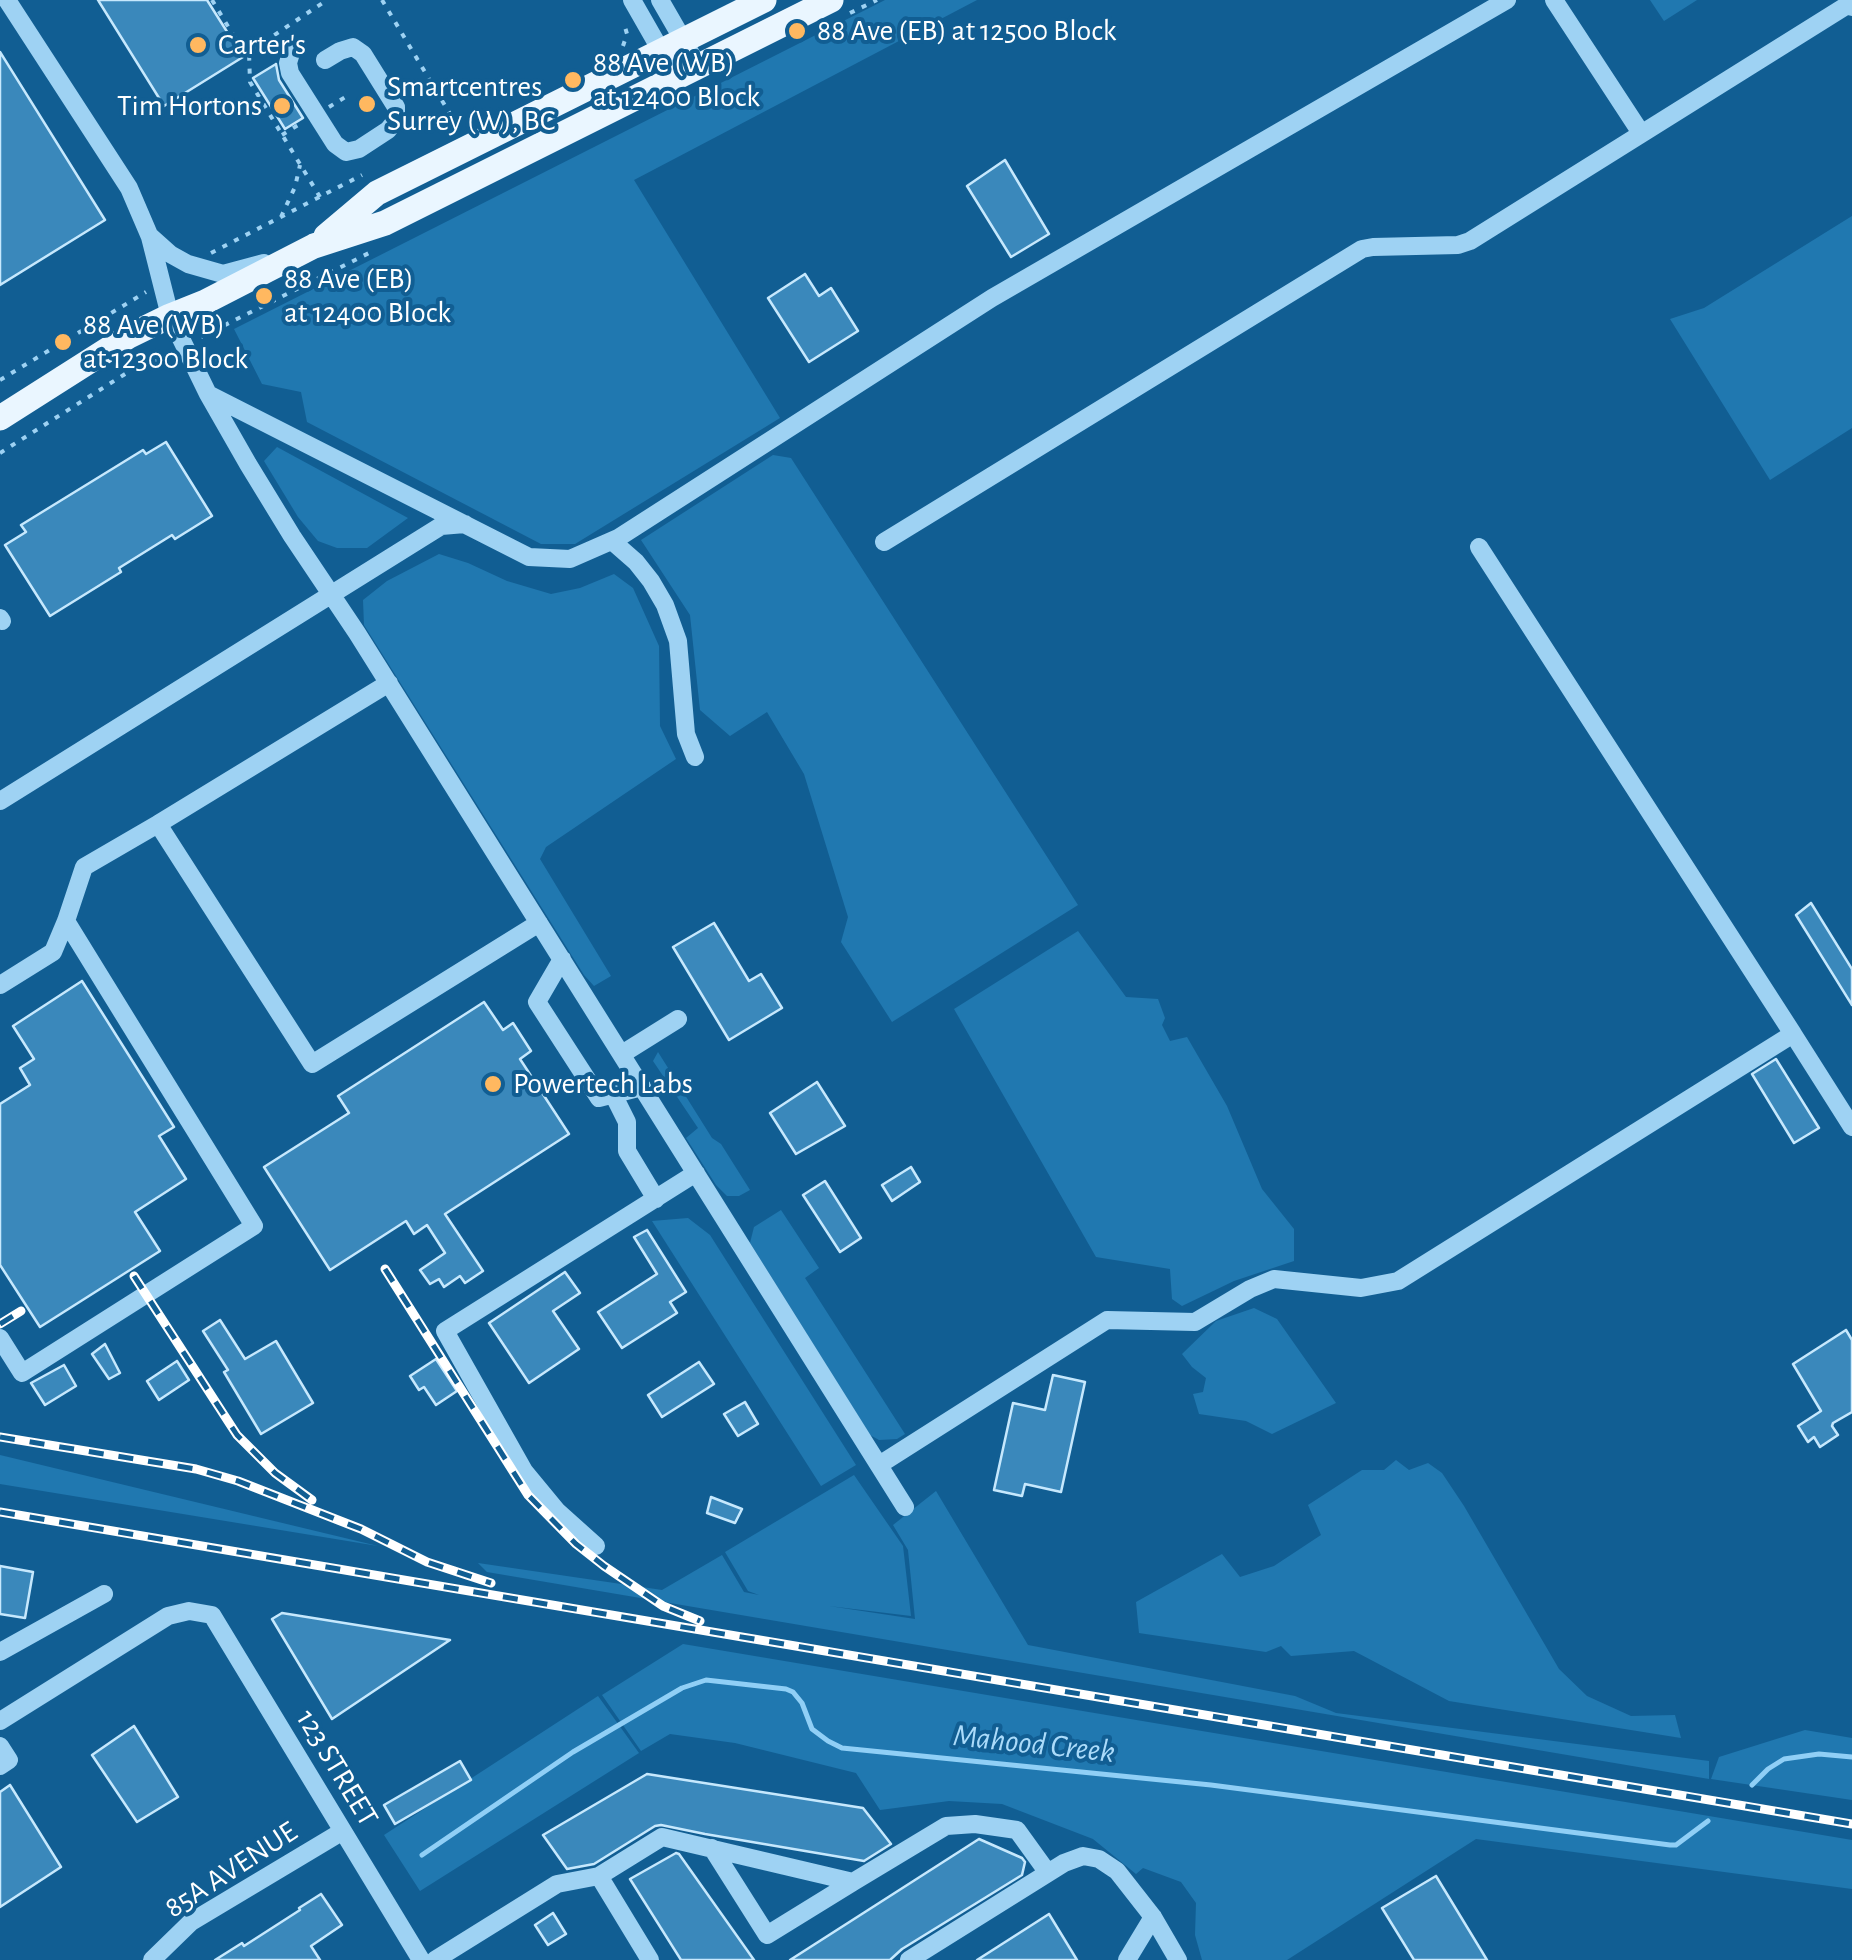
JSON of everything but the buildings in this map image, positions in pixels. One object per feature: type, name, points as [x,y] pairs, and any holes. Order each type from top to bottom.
[{"type":"main road","points":[[314,246],[377,193],[764,0]]},
{"type":"main road","points":[[0,418],[129,336],[205,302],[290,256],[384,223],[831,0]]},
{"type":"street","points":[[8,0],[130,188],[150,237],[170,316],[208,394],[292,536],[332,592],[905,1507]]},
{"type":"street","points":[[632,0],[673,46],[687,71]]},
{"type":"street","points":[[660,0],[673,46]]},
{"type":"street","points":[[208,394],[529,558],[570,560],[612,540],[992,298],[1507,0]]},
{"type":"street","points":[[1554,0],[1641,133]]},
{"type":"street","points":[[884,542],[1362,250],[1373,246],[1470,241],[1849,4],[1852,8]]},
{"type":"street","points":[[291,52],[290,73],[336,144],[346,152],[359,149],[388,130],[396,120],[396,107],[363,54],[354,48],[325,60]]},
{"type":"street","points":[[150,237],[188,264],[223,274],[290,256]]},
{"type":"street","points":[[0,801],[441,526],[466,524]]},
{"type":"street","points":[[612,540],[651,581],[678,641],[686,734],[695,757]]},
{"type":"street","points":[[1479,547],[1852,1128]]},
{"type":"street","points":[[0,985],[53,952],[84,868],[389,683]]},
{"type":"street","points":[[158,824],[312,1064],[539,923]]},
{"type":"street","points":[[0,1338],[22,1373],[254,1226],[66,921]]},
{"type":"street","points":[[562,959],[537,1002],[600,1098],[642,1087]]},
{"type":"street","points":[[622,1054],[678,1019]]},
{"type":"street","points":[[879,1465],[1108,1320],[1195,1322],[1250,1289],[1274,1280],[1361,1288],[1398,1280],[1793,1034]]},
{"type":"street","points":[[613,1094],[627,1122],[628,1152],[656,1198]]},
{"type":"street","points":[[596,1546],[558,1511],[524,1471],[445,1331],[696,1173]]},
{"type":"street","points":[[0,1652],[104,1594]]},
{"type":"street","name":"123 STREET","points":[[0,1721],[168,1616],[189,1611],[212,1615],[421,1960]]},
{"type":"street","points":[[0,1746],[9,1760],[0,1766]]},
{"type":"street","points":[[712,1848],[767,1935],[946,1826],[976,1824],[1018,1830],[1048,1873]]},
{"type":"street","name":"85A AVENUE","points":[[152,1960],[191,1922],[343,1831]]},
{"type":"street","points":[[435,1960],[557,1884],[599,1876],[662,1837],[853,1882]]},
{"type":"street","points":[[909,1960],[1048,1873],[1083,1856],[1099,1859],[1117,1871],[1154,1917],[1178,1960]]},
{"type":"street","points":[[599,1876],[650,1960]]},
{"type":"street","points":[[1126,1960],[1154,1917]]},
{"type":"path","points":[[212,0],[238,43],[248,52]]},
{"type":"path","points":[[382,0],[450,114],[463,124]]},
{"type":"path","points":[[623,46],[627,34],[624,24]]},
{"type":"path","points":[[282,135],[311,117]]},
{"type":"path","points":[[280,217],[300,164]]},
{"type":"path","points":[[208,254],[365,174]]},
{"type":"path","points":[[0,380],[140,296]]},
{"type":"path","points":[[264,296],[268,304]]},
{"type":"path","points":[[0,453],[144,362],[158,360]]},
{"type":"shaded area","points":[[885,0],[977,0],[634,180],[780,418],[575,544],[541,544],[307,422],[301,392],[262,384],[234,329]]},
{"type":"shaded area","points":[[1650,0],[1697,0],[1664,21]]},
{"type":"shaded area","points":[[1852,216],[1852,428],[1770,480],[1670,319],[1704,308]]},
{"type":"shaded area","points":[[277,447],[408,518],[367,548],[337,548],[318,541],[298,517],[264,461]]},
{"type":"shaded area","points":[[773,455],[791,458],[1078,905],[892,1022],[841,942],[848,917],[804,774],[767,712],[730,736],[700,710],[690,615],[641,540]]},
{"type":"shaded area","points":[[439,554],[551,594],[580,588],[614,574],[633,588],[659,646],[660,726],[676,759],[546,847],[540,859],[611,976],[594,986],[364,625],[363,600],[387,581]]},
{"type":"shaded area","points":[[1078,931],[1126,997],[1158,999],[1165,1018],[1162,1025],[1170,1041],[1187,1037],[1227,1106],[1262,1189],[1294,1229],[1294,1261],[1234,1281],[1182,1306],[1172,1299],[1170,1269],[1096,1257],[954,1009]]},
{"type":"shaded area","points":[[658,1052],[750,1190],[739,1196],[727,1196],[716,1185],[686,1138],[698,1128],[653,1061]]},
{"type":"shaded area","points":[[781,1210],[819,1268],[805,1278],[905,1434],[897,1439],[879,1440],[870,1435],[750,1243],[754,1227]]},
{"type":"shaded area","points":[[688,1218],[710,1235],[856,1465],[821,1486],[652,1221]]},
{"type":"shaded area","points":[[1254,1308],[1277,1319],[1336,1403],[1272,1434],[1246,1421],[1199,1414],[1193,1394],[1203,1392],[1206,1378],[1182,1354],[1216,1321]]},
{"type":"shaded area","points":[[0,1455],[378,1546],[0,1484]]},
{"type":"shaded area","points":[[1396,1460],[1409,1470],[1428,1463],[1442,1473],[1559,1669],[1587,1696],[1631,1716],[1675,1715],[1681,1738],[1449,1701],[1354,1651],[1291,1656],[1281,1646],[1266,1652],[1139,1633],[1136,1602],[1222,1554],[1240,1577],[1274,1566],[1321,1535],[1308,1505],[1362,1470],[1384,1470]]},
{"type":"shaded area","points":[[854,1475],[903,1546],[911,1616],[829,1606],[915,1619],[908,1550],[893,1525],[936,1491],[1028,1645],[1295,1696],[1336,1713],[1709,1761],[1709,1779],[487,1572],[478,1563],[662,1590],[722,1555],[744,1592],[759,1595],[748,1591],[725,1552]]},
{"type":"shaded area","points":[[683,1644],[1852,1840],[1852,1889],[1476,1839],[1287,1960],[1202,1960],[1195,1935],[1196,1903],[1181,1882],[1143,1868],[1136,1874],[1093,1839],[1002,1804],[949,1801],[880,1810],[856,1773],[735,1743],[670,1734],[641,1751],[602,1695]]},
{"type":"shaded area","points":[[598,1696],[639,1753],[420,1891],[384,1835]]},
{"type":"shaded area","points":[[1805,1730],[1852,1738],[1852,1800],[1711,1779],[1719,1757]]},
{"type":"waterway","name":"Mahood Creek","points":[[422,1855],[573,1752],[682,1688],[706,1680],[793,1692],[812,1729],[842,1748],[1211,1785],[1670,1845],[1676,1845],[1708,1821]]},
{"type":"waterway","name":"Mahood Creek","points":[[1752,1785],[1784,1759],[1819,1754],[1852,1757]]},
{"type":"railway","points":[[385,1269],[528,1495],[576,1544],[604,1566],[663,1606],[700,1621]]},
{"type":"railway","points":[[134,1276],[237,1435],[275,1473],[312,1500]]},
{"type":"railway","points":[[0,1324],[21,1311]]},
{"type":"railway","points":[[0,1437],[196,1469],[238,1481],[361,1529],[427,1562],[491,1583]]},
{"type":"railway","points":[[0,1512],[1852,1824]]},
{"type":"place","name":"88 Ave (EB) at 12500 Block","points":[[797,31]]},
{"type":"place","name":"Carter's","points":[[198,45]]},
{"type":"place","name":"88 Ave (WB) at 12400 Block","points":[[573,80]]},
{"type":"place","name":"Smartcentres Surrey (W), BC","points":[[367,104]]},
{"type":"place","name":"Tim Hortons","points":[[282,106]]},
{"type":"place","name":"88 Ave (EB) at 12400 Block","points":[[264,296]]},
{"type":"place","name":"88 Ave (WB) at 12300 Block","points":[[63,342]]},
{"type":"place","name":"Powertech Labs","points":[[493,1084]]}]
